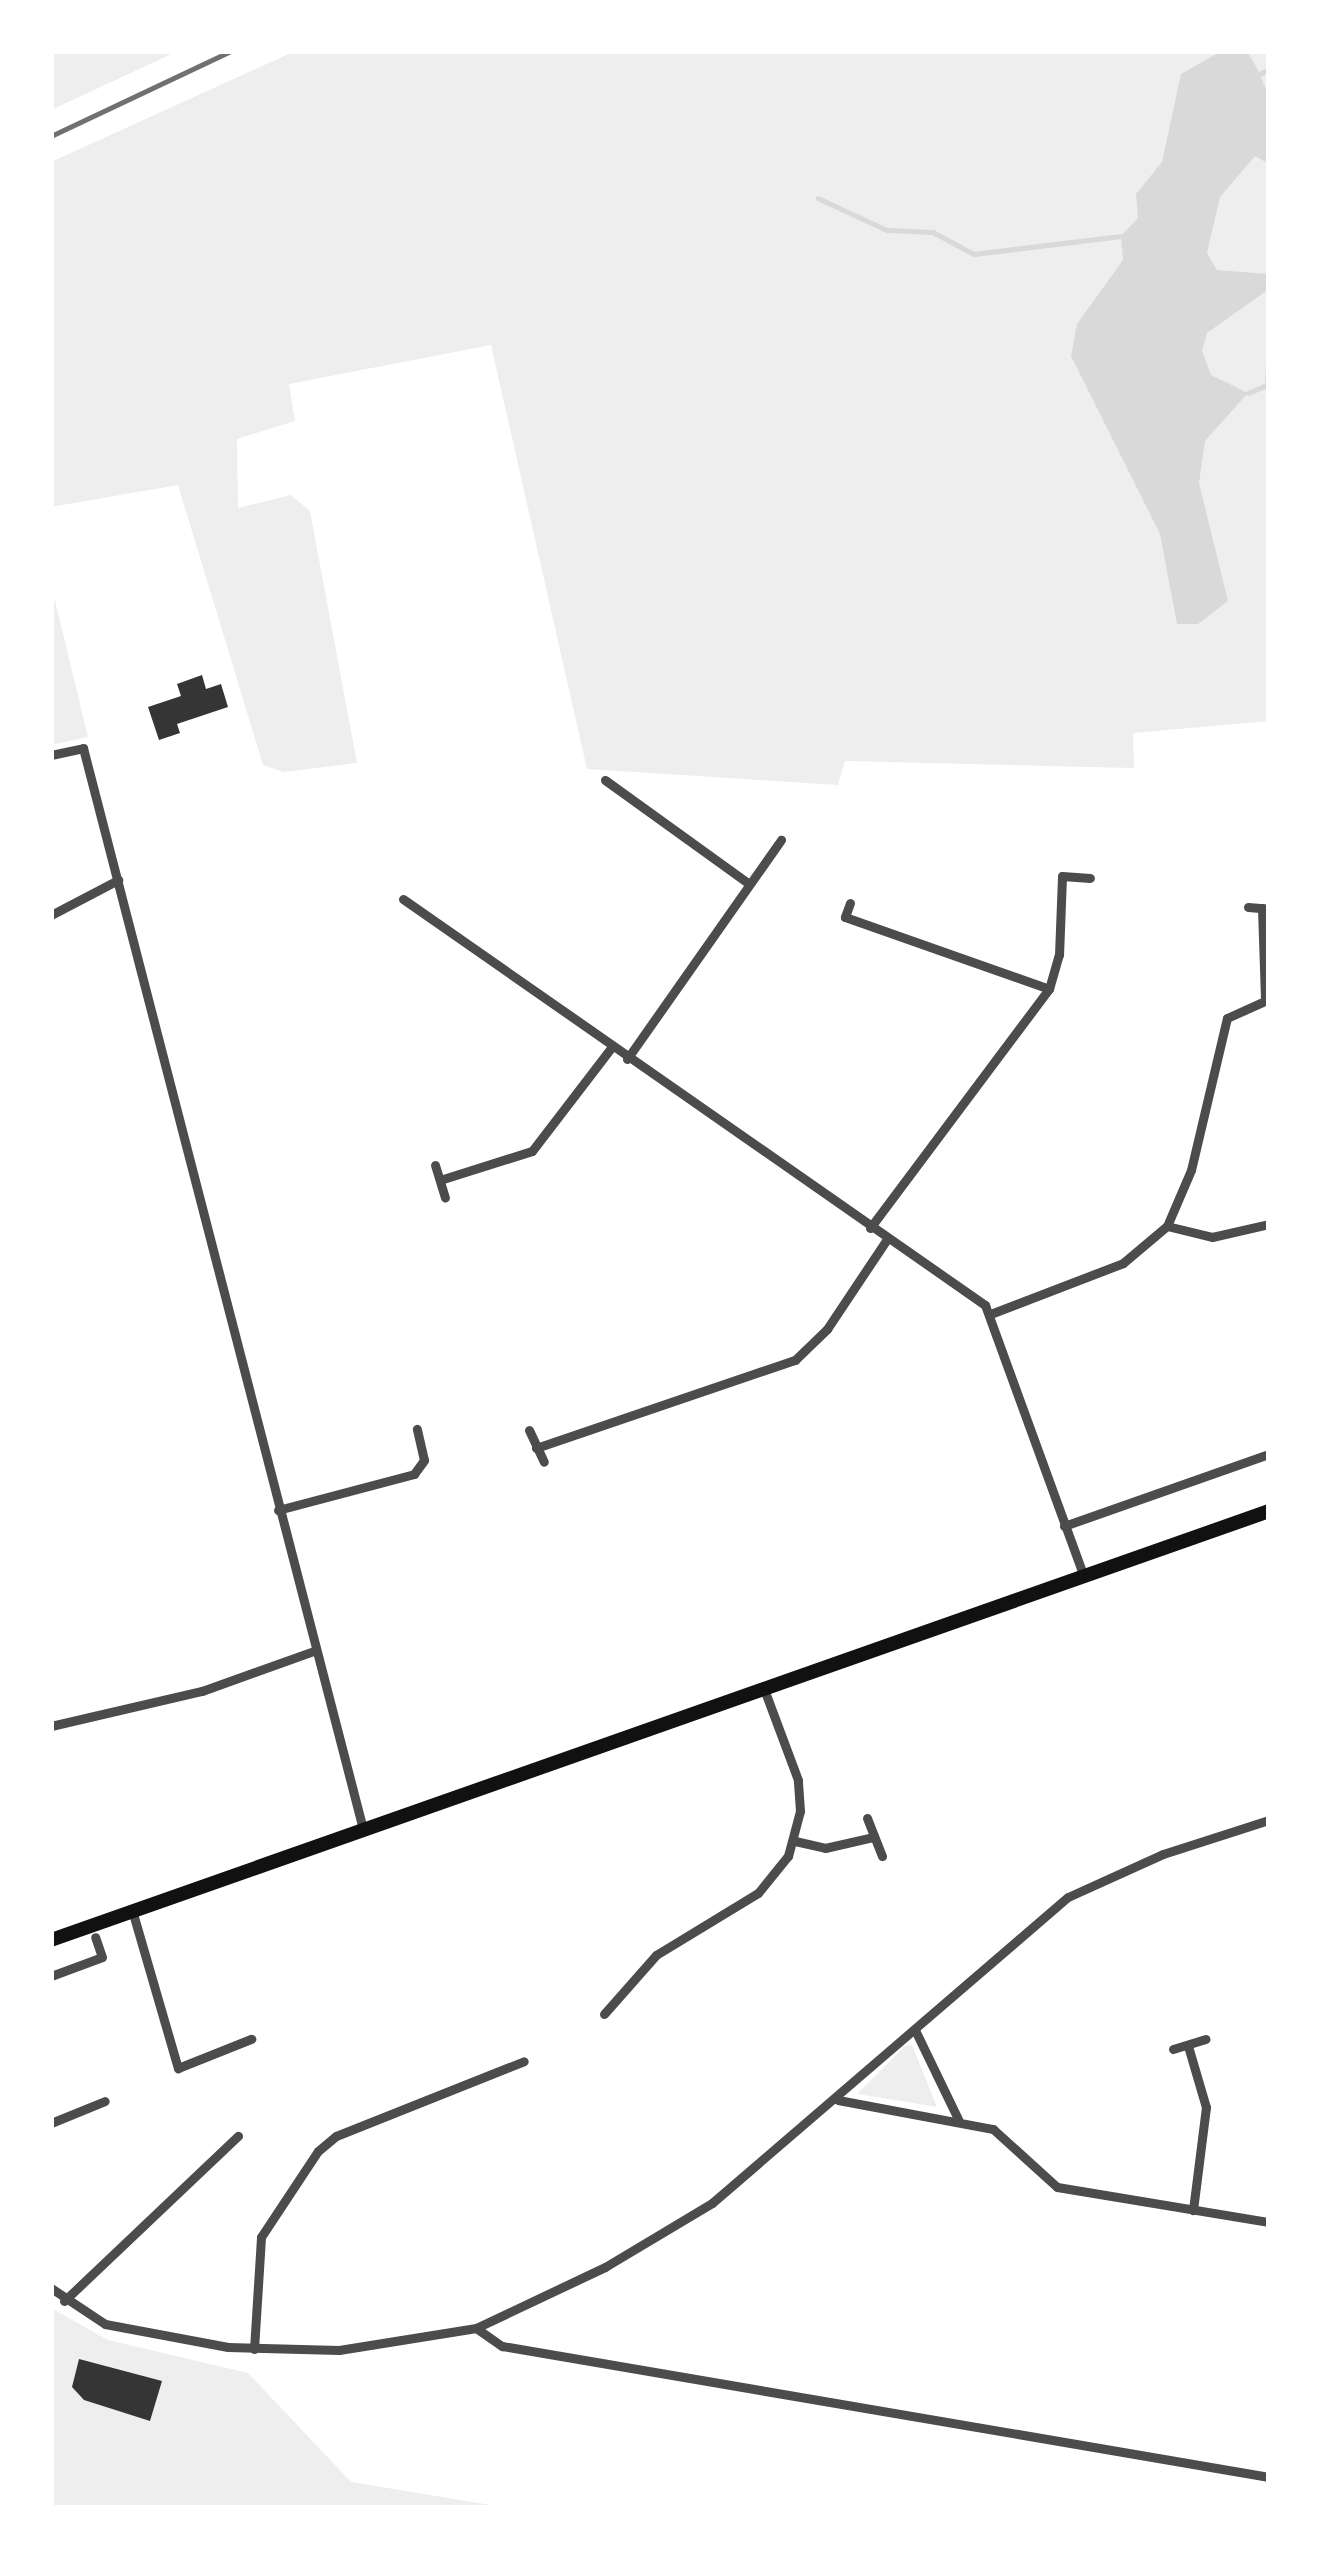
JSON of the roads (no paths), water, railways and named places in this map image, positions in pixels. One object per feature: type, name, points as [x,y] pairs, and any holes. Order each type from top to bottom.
[{"type":"main road","points":[[51,1940],[1269,1511]]},
{"type":"street","points":[[51,755],[83,748],[363,1829]]},
{"type":"street","points":[[605,780],[748,883]]},
{"type":"street","points":[[635,802],[645,789]]},
{"type":"street","points":[[628,1059],[782,840]]},
{"type":"street","points":[[870,1228],[1049,989],[1059,955],[1062,876],[1090,878]]},
{"type":"street","points":[[51,915],[118,880]]},
{"type":"street","points":[[403,898],[993,1313],[1084,1577]]},
{"type":"street","points":[[850,903],[845,917],[1049,989]]},
{"type":"street","points":[[993,1313],[1123,1263],[1167,1226],[1191,1170],[1227,1018],[1267,999],[1265,909],[1248,908]]},
{"type":"street","points":[[440,1180],[532,1151],[610,1048]]},
{"type":"street","points":[[435,1165],[446,1197]]},
{"type":"street","points":[[1167,1226],[1212,1237],[1269,1224]]},
{"type":"street","points":[[536,1448],[795,1360],[827,1329],[887,1239]]},
{"type":"street","points":[[529,1430],[544,1462]]},
{"type":"street","points":[[278,1510],[414,1474],[424,1460],[415,1433]]},
{"type":"street","points":[[1064,1526],[1269,1454]]},
{"type":"street","points":[[51,1726],[202,1691],[314,1651]]},
{"type":"street","points":[[604,2014],[656,1954],[758,1893],[795,1841],[798,1780],[764,1689]]},
{"type":"street","points":[[867,1818],[882,1856]]},
{"type":"street","points":[[51,2288],[64,2301],[140,2334],[254,2349],[393,2345],[490,2323],[712,2203],[838,2100],[1068,1897],[1162,1854],[1269,1820]]},
{"type":"street","points":[[795,1841],[825,1848],[874,1837]]},
{"type":"street","points":[[132,1910],[178,2068],[251,2039]]},
{"type":"street","points":[[51,1976],[102,1957],[94,1937]]},
{"type":"street","points":[[603,1982],[617,1994]]},
{"type":"street","points":[[915,2030],[958,2119]]},
{"type":"street","points":[[1172,2049],[1205,2039]]},
{"type":"street","points":[[1188,2046],[1206,2107],[1192,2210]]},
{"type":"street","points":[[254,2349],[261,2237],[318,2151],[336,2136],[518,2062],[506,2050]]},
{"type":"street","points":[[838,2100],[993,2129],[1057,2187],[1269,2222]]},
{"type":"street","points":[[51,2123],[105,2101]]},
{"type":"street","points":[[64,2301],[238,2136]]},
{"type":"street","points":[[476,2328],[502,2346],[1269,2477]]},
{"type":"waterway","points":[[1260,74],[1269,69]]},
{"type":"waterway","points":[[818,198],[887,230],[933,232],[974,254],[1121,236]]},
{"type":"waterway","points":[[1248,393],[1267,385],[1269,344]]},
{"type":"railway","points":[[51,136],[231,51]]}]
